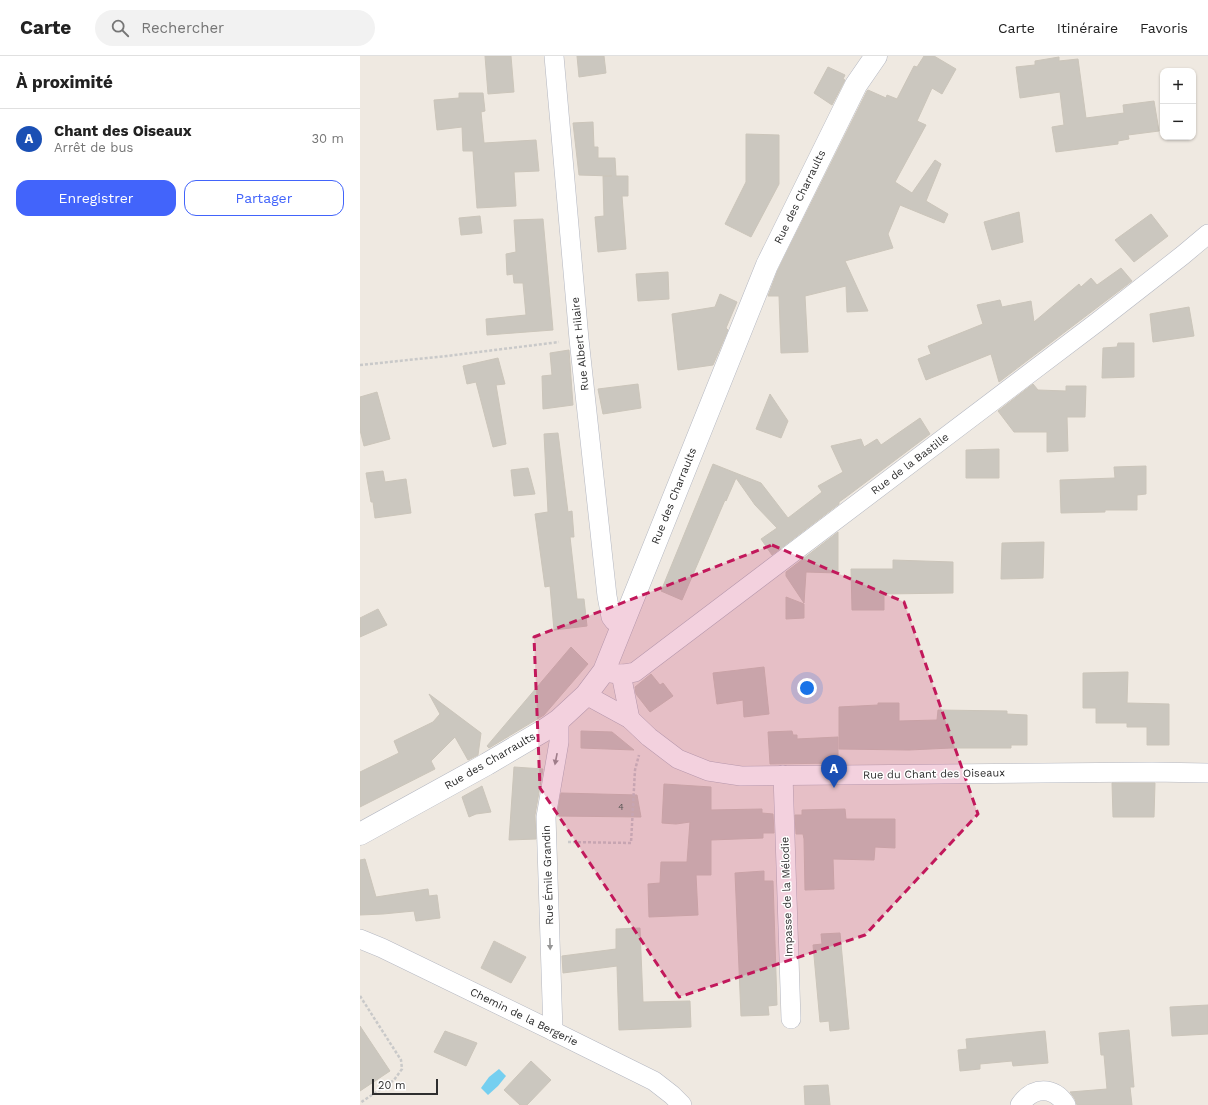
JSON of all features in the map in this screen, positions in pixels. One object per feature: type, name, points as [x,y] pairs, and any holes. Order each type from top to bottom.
[{"type":"street","name":"Rue Albert Hilaire","points":[[554,56],[580,339],[607,596],[611,617],[614,621],[622,625]]},
{"type":"street","name":"Rue des Charraults","points":[[360,834],[487,764],[559,720],[612,672],[622,625],[767,265],[856,84],[876,56]]},
{"type":"street","name":"Rue de la Bastille","points":[[612,672],[629,674],[635,672],[1096,324],[1208,234]]},
{"type":"street","points":[[612,672],[630,719]]},
{"type":"street","name":"Rue du Chant des Oiseaux","points":[[586,695],[630,719],[649,737],[678,759],[708,771],[741,776],[1208,772]]},
{"type":"street","name":"Rue Émile Grandin","points":[[553,1031],[546,817],[559,742],[559,720]]},
{"type":"street","name":"Impasse de la Mélodie","points":[[783,776],[791,1019]]},
{"type":"street","name":"Chemin de la Bergerie","points":[[360,939],[382,948],[654,1081],[682,1105]]},
{"type":"street","points":[[1020,1105],[1032,1093],[1048,1091],[1056,1094],[1066,1105]]},
{"type":"path","points":[[360,365],[447,356],[580,339]]},
{"type":"path","points":[[546,842],[631,842],[635,770],[641,749],[649,737]]},
{"type":"path","points":[[360,996],[401,1060],[402,1069],[394,1080],[360,1103]]},
{"type":"highlighted area","points":[[772,545],[904,602],[978,814],[865,935],[679,997],[540,788],[534,637]]},
{"type":"water","points":[[499,1069],[506,1076],[488,1095],[481,1088],[489,1077]]},
{"type":"building","points":[[485,56],[511,56],[514,92],[488,94]]},
{"type":"building","points":[[577,56],[604,56],[606,73],[579,77]]},
{"type":"building","points":[[924,56],[934,56],[956,69],[942,94],[932,88],[917,121],[926,125],[895,182],[912,193],[935,160],[941,164],[926,201],[948,214],[944,223],[900,205],[888,234],[893,248],[845,261],[868,311],[847,312],[846,286],[805,296],[808,352],[781,353],[779,296],[768,296],[778,270],[867,91],[868,90],[886,98],[887,95],[897,99],[914,66],[917,67]]},
{"type":"building","points":[[1059,57],[1059,61],[1078,59],[1086,118],[1124,113],[1123,105],[1154,101],[1159,131],[1128,135],[1129,139],[1118,141],[1118,144],[1056,152],[1052,127],[1064,125],[1060,92],[1020,98],[1016,67],[1035,65],[1035,61]]},
{"type":"building","points":[[828,67],[845,75],[843,79],[845,80],[832,105],[814,93]]},
{"type":"building","points":[[459,93],[483,93],[485,111],[481,112],[484,143],[536,140],[539,171],[514,172],[516,206],[477,208],[473,151],[463,151],[462,127],[437,130],[434,100],[459,98]]},
{"type":"building","points":[[593,122],[594,147],[598,147],[598,158],[615,158],[616,176],[628,176],[628,196],[622,196],[626,249],[598,252],[595,217],[604,216],[603,176],[612,176],[579,175],[573,123]]},
{"type":"building","points":[[746,134],[779,135],[779,184],[751,237],[725,224],[746,182]]},
{"type":"building","points":[[1019,212],[1023,242],[992,250],[984,222]]},
{"type":"building","points":[[1151,214],[1168,236],[1134,262],[1115,240]]},
{"type":"building","points":[[480,216],[482,233],[461,235],[459,218]]},
{"type":"building","points":[[543,219],[553,330],[487,335],[486,319],[526,315],[523,283],[514,283],[513,274],[507,275],[506,254],[516,252],[514,220]]},
{"type":"building","points":[[1121,268],[1132,281],[999,382],[991,354],[926,380],[918,359],[931,354],[928,346],[983,324],[977,305],[1000,300],[1002,307],[1031,301],[1034,322],[1079,284],[1081,287],[1091,278],[1097,285]]},
{"type":"building","points":[[668,272],[669,299],[638,301],[636,274]]},
{"type":"building","points":[[720,294],[737,302],[726,328],[728,330],[713,365],[678,370],[672,314],[715,307]]},
{"type":"building","points":[[1189,307],[1194,336],[1153,342],[1150,314]]},
{"type":"building","points":[[1118,343],[1134,343],[1134,377],[1102,378],[1103,348],[1117,347]]},
{"type":"building","points":[[569,350],[573,405],[543,409],[542,376],[552,375],[550,353]]},
{"type":"building","points":[[498,358],[505,384],[496,385],[506,444],[493,447],[476,382],[467,384],[463,366]]},
{"type":"building","points":[[638,384],[641,408],[603,414],[598,389]]},
{"type":"building","points":[[1033,384],[1038,390],[1066,391],[1066,386],[1086,386],[1085,417],[1067,417],[1068,451],[1047,452],[1047,432],[1014,432],[998,411]]},
{"type":"building","points":[[377,392],[390,439],[364,446],[360,430],[360,397]]},
{"type":"building","points":[[770,394],[788,421],[781,438],[756,429]]},
{"type":"building","points":[[920,418],[930,434],[839,502],[839,504],[772,555],[761,539],[777,528],[755,505],[736,478],[682,600],[661,591],[713,464],[761,483],[788,518],[822,492],[818,486],[843,472],[831,446],[861,439],[864,447],[877,439],[881,445]]},
{"type":"building","points":[[558,433],[568,512],[572,511],[574,537],[570,537],[577,599],[584,599],[587,626],[554,630],[550,586],[545,587],[535,514],[548,512],[544,434]]},
{"type":"building","points":[[999,449],[999,478],[966,478],[966,450]]},
{"type":"building","points":[[1146,466],[1146,494],[1137,495],[1137,510],[1105,510],[1105,512],[1061,513],[1060,480],[1115,478],[1114,467]]},
{"type":"building","points":[[528,468],[535,494],[514,496],[511,470]]},
{"type":"building","points":[[383,471],[385,482],[406,479],[411,513],[375,518],[366,473]]},
{"type":"building","points":[[838,532],[838,573],[806,572],[804,603],[786,576],[786,572]]},
{"type":"building","points":[[1044,542],[1043,578],[1001,579],[1002,543]]},
{"type":"building","points":[[893,560],[953,562],[953,593],[884,594],[884,610],[852,610],[851,569],[893,569]]},
{"type":"building","points":[[786,597],[804,604],[804,618],[786,619]]},
{"type":"building","points":[[378,609],[387,625],[360,637],[360,618]]},
{"type":"building","points":[[571,647],[588,664],[544,715],[489,748],[487,746]]},
{"type":"building","points":[[764,667],[769,714],[744,717],[743,700],[717,704],[713,673]]},
{"type":"building","points":[[1128,672],[1127,703],[1169,704],[1169,745],[1147,745],[1147,727],[1127,727],[1127,723],[1096,723],[1096,708],[1083,708],[1083,673]]},
{"type":"building","points":[[651,674],[660,685],[663,683],[673,696],[650,712],[636,694],[635,687]]},
{"type":"building","points":[[429,694],[481,733],[478,755],[468,760],[455,737],[431,761],[435,769],[360,807],[360,772],[399,753],[394,741],[433,722],[440,714]]},
{"type":"building","points":[[878,703],[899,703],[899,721],[937,720],[938,710],[1007,711],[1007,714],[1027,715],[1027,745],[1011,745],[1011,748],[909,750],[839,749],[839,707],[878,705]]},
{"type":"building","points":[[581,731],[612,732],[634,750],[581,748]]},
{"type":"building","points":[[792,731],[793,735],[797,735],[797,739],[838,737],[838,763],[770,764],[768,732]]},
{"type":"building","points":[[514,767],[543,769],[535,815],[536,839],[509,840]]},
{"type":"building","points":[[1112,783],[1155,783],[1154,817],[1113,817]]},
{"type":"building","points":[[664,784],[711,787],[711,810],[762,809],[762,813],[773,814],[774,833],[763,833],[763,838],[711,840],[711,875],[696,875],[698,915],[649,917],[648,884],[660,883],[661,862],[687,862],[690,822],[676,824],[662,823]]},
{"type":"building","points":[[482,786],[491,812],[476,814],[469,817],[462,797]]},
{"type":"building","points":[[561,793],[637,795],[641,817],[557,816]]},
{"type":"building","points":[[845,809],[846,819],[895,819],[895,848],[875,847],[874,860],[833,859],[834,889],[805,890],[804,839],[803,834],[796,834],[795,815],[802,815],[802,810]]},
{"type":"building","points":[[365,859],[376,897],[428,889],[429,896],[437,895],[440,918],[416,921],[414,911],[360,915],[360,860]]},
{"type":"building","points":[[764,871],[764,881],[773,881],[777,1005],[768,1006],[769,1015],[741,1016],[735,873]]},
{"type":"building","points":[[640,928],[643,1002],[690,1001],[691,1027],[619,1030],[617,966],[563,973],[562,956],[616,949],[616,929]]},
{"type":"building","points":[[840,933],[849,1029],[830,1031],[829,1021],[820,1022],[813,945],[822,944],[821,934]]},
{"type":"building","points":[[494,941],[526,957],[511,983],[481,968]]},
{"type":"building","points":[[1208,1005],[1208,1034],[1172,1036],[1170,1007]]},
{"type":"building","points":[[360,1026],[390,1071],[360,1091]]},
{"type":"building","points":[[1129,1030],[1134,1087],[1130,1087],[1132,1105],[1077,1105],[1070,1092],[1107,1089],[1104,1055],[1101,1055],[1099,1033]]},
{"type":"building","points":[[445,1031],[477,1043],[466,1066],[434,1052]]},
{"type":"building","points":[[1045,1031],[1048,1063],[1013,1066],[1012,1061],[980,1064],[980,1069],[960,1071],[958,1050],[967,1049],[966,1039]]},
{"type":"building","points":[[531,1061],[551,1080],[527,1105],[520,1105],[504,1090]]},
{"type":"building","points":[[828,1085],[830,1105],[805,1105],[804,1086]]},
{"type":"place","name":"Chant des Oiseaux","points":[[834,788]]}]
